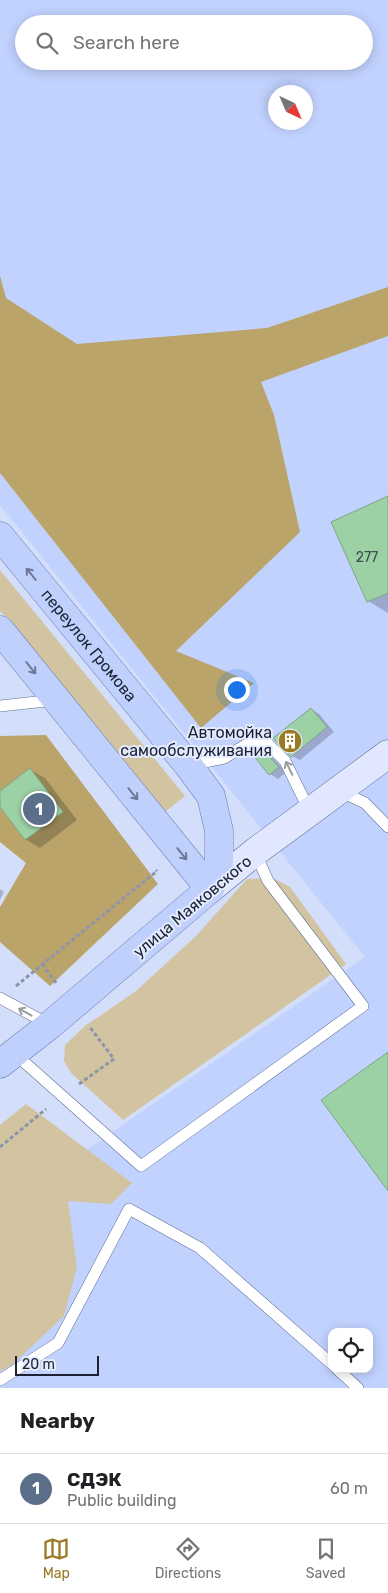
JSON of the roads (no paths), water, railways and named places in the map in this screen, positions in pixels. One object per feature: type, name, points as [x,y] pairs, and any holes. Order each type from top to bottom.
[{"type":"main road","name":"переулок Громова","points":[[0,536],[188,765],[211,796],[219,831],[219,862],[210,889]]},
{"type":"main road","points":[[0,630],[210,889]]},
{"type":"main road","name":"улица Маяковского","points":[[7,1059],[50,1025],[210,889]]},
{"type":"street","name":"улица Маяковского","points":[[210,889],[255,852],[388,754]]},
{"type":"lane","points":[[0,706],[57,700]]},
{"type":"lane","points":[[188,765],[224,758],[249,743],[265,741],[286,761],[310,812]]},
{"type":"lane","points":[[340,790],[365,803],[388,827]]},
{"type":"lane","points":[[7,1059],[62,1096],[141,1166],[363,1006],[268,881],[255,852]]},
{"type":"lane","points":[[0,998],[50,1025]]},
{"type":"lane","points":[[0,1380],[58,1343],[129,1208],[200,1248],[328,1360]]},
{"type":"lane","points":[[341,1373],[358,1388]]},
{"type":"place","name":"Автомойка самообслуживания","points":[[290,741]]},
{"type":"place","name":"СДЭК","points":[[39,809]]}]
